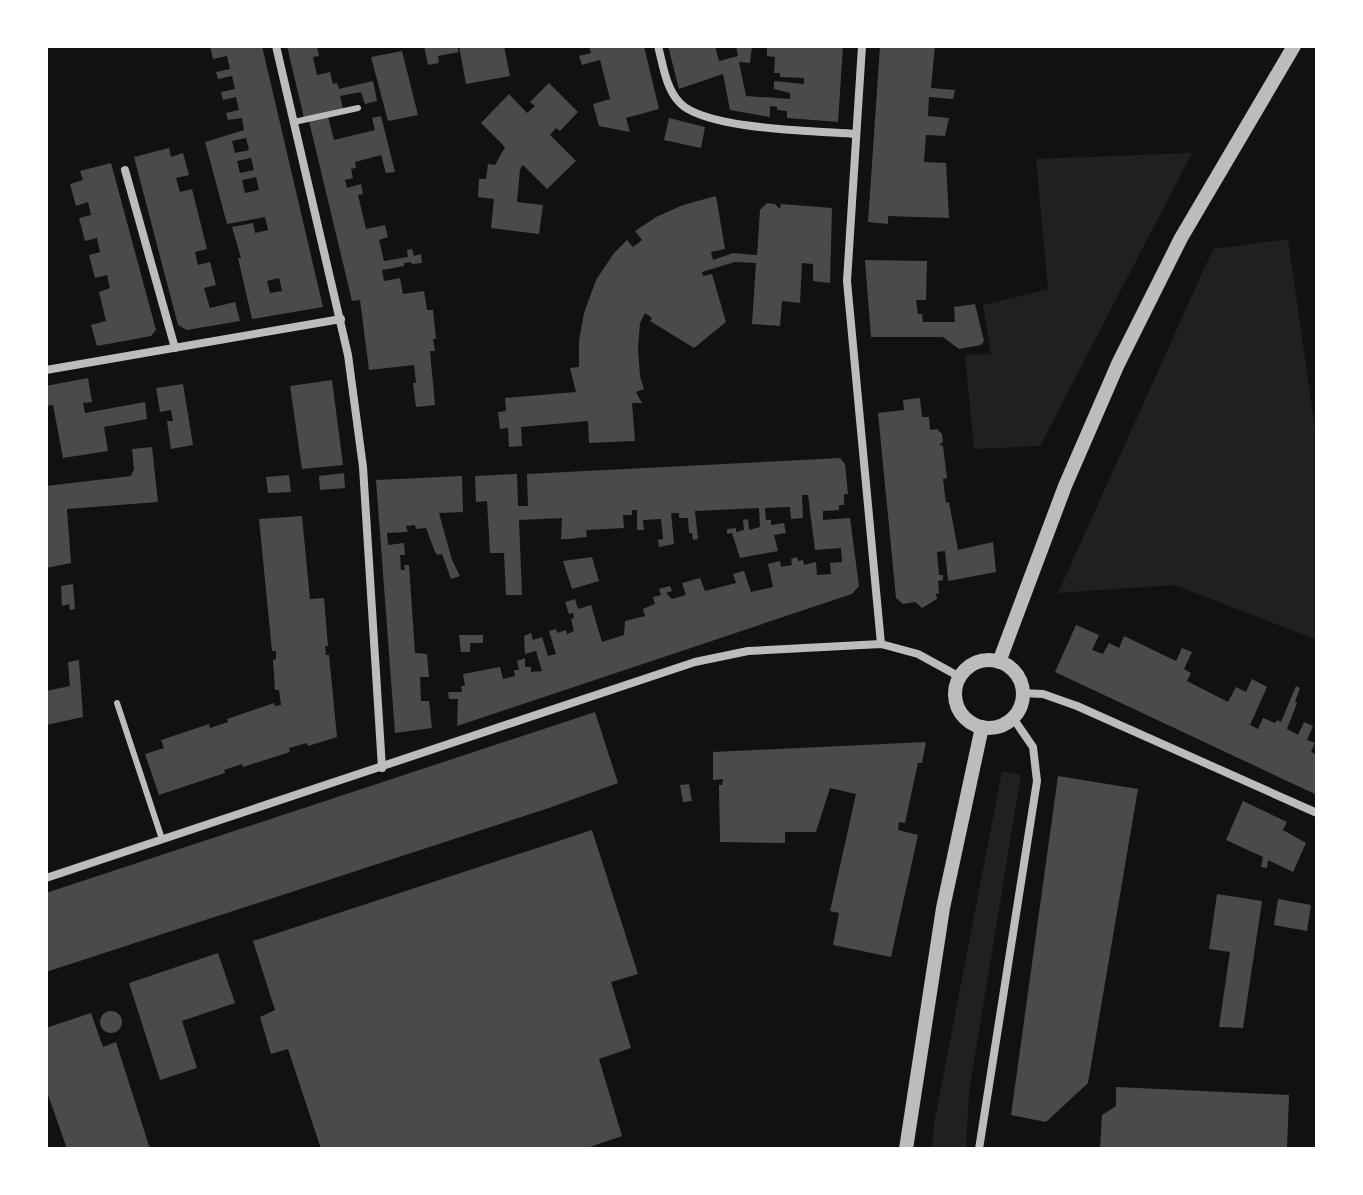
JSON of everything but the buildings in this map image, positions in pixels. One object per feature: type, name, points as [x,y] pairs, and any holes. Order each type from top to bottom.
[{"type":"street","points":[[276,46],[341,319],[363,467],[382,768]]},
{"type":"street","points":[[658,46],[675,96],[694,113],[748,125],[856,134]]},
{"type":"street","points":[[862,46],[847,281],[881,644]]},
{"type":"street","points":[[999,662],[1075,461],[1123,352],[1208,189],[1294,46]]},
{"type":"street","points":[[125,170],[175,348]]},
{"type":"street","points":[[46,370],[341,319]]},
{"type":"street","points":[[46,878],[720,656],[759,650],[881,644],[918,654],[960,677]]},
{"type":"street","points":[[999,662],[1014,672],[1022,693],[1020,706],[1013,718],[995,728],[982,727],[970,722],[958,708],[955,690],[960,677],[977,663],[999,662]]},
{"type":"street","points":[[1022,693],[1043,694],[1077,706],[1317,813]]},
{"type":"street","points":[[979,1149],[1037,781],[1033,747],[1013,718]]},
{"type":"street","points":[[906,1149],[943,908],[982,727]]},
{"type":"lane","points":[[294,122],[358,108]]},
{"type":"lane","points":[[117,703],[162,839]]},
{"type":"shaded area","points":[[1192,153],[1040,446],[974,449],[965,355],[991,354],[983,305],[1048,289],[1036,159]]},
{"type":"shaded area","points":[[1288,239],[1317,443],[1317,640],[1175,585],[1058,593],[1213,249]]},
{"type":"shaded area","points":[[1002,771],[1021,775],[969,1092],[966,1149],[932,1149],[934,1124]]}]
